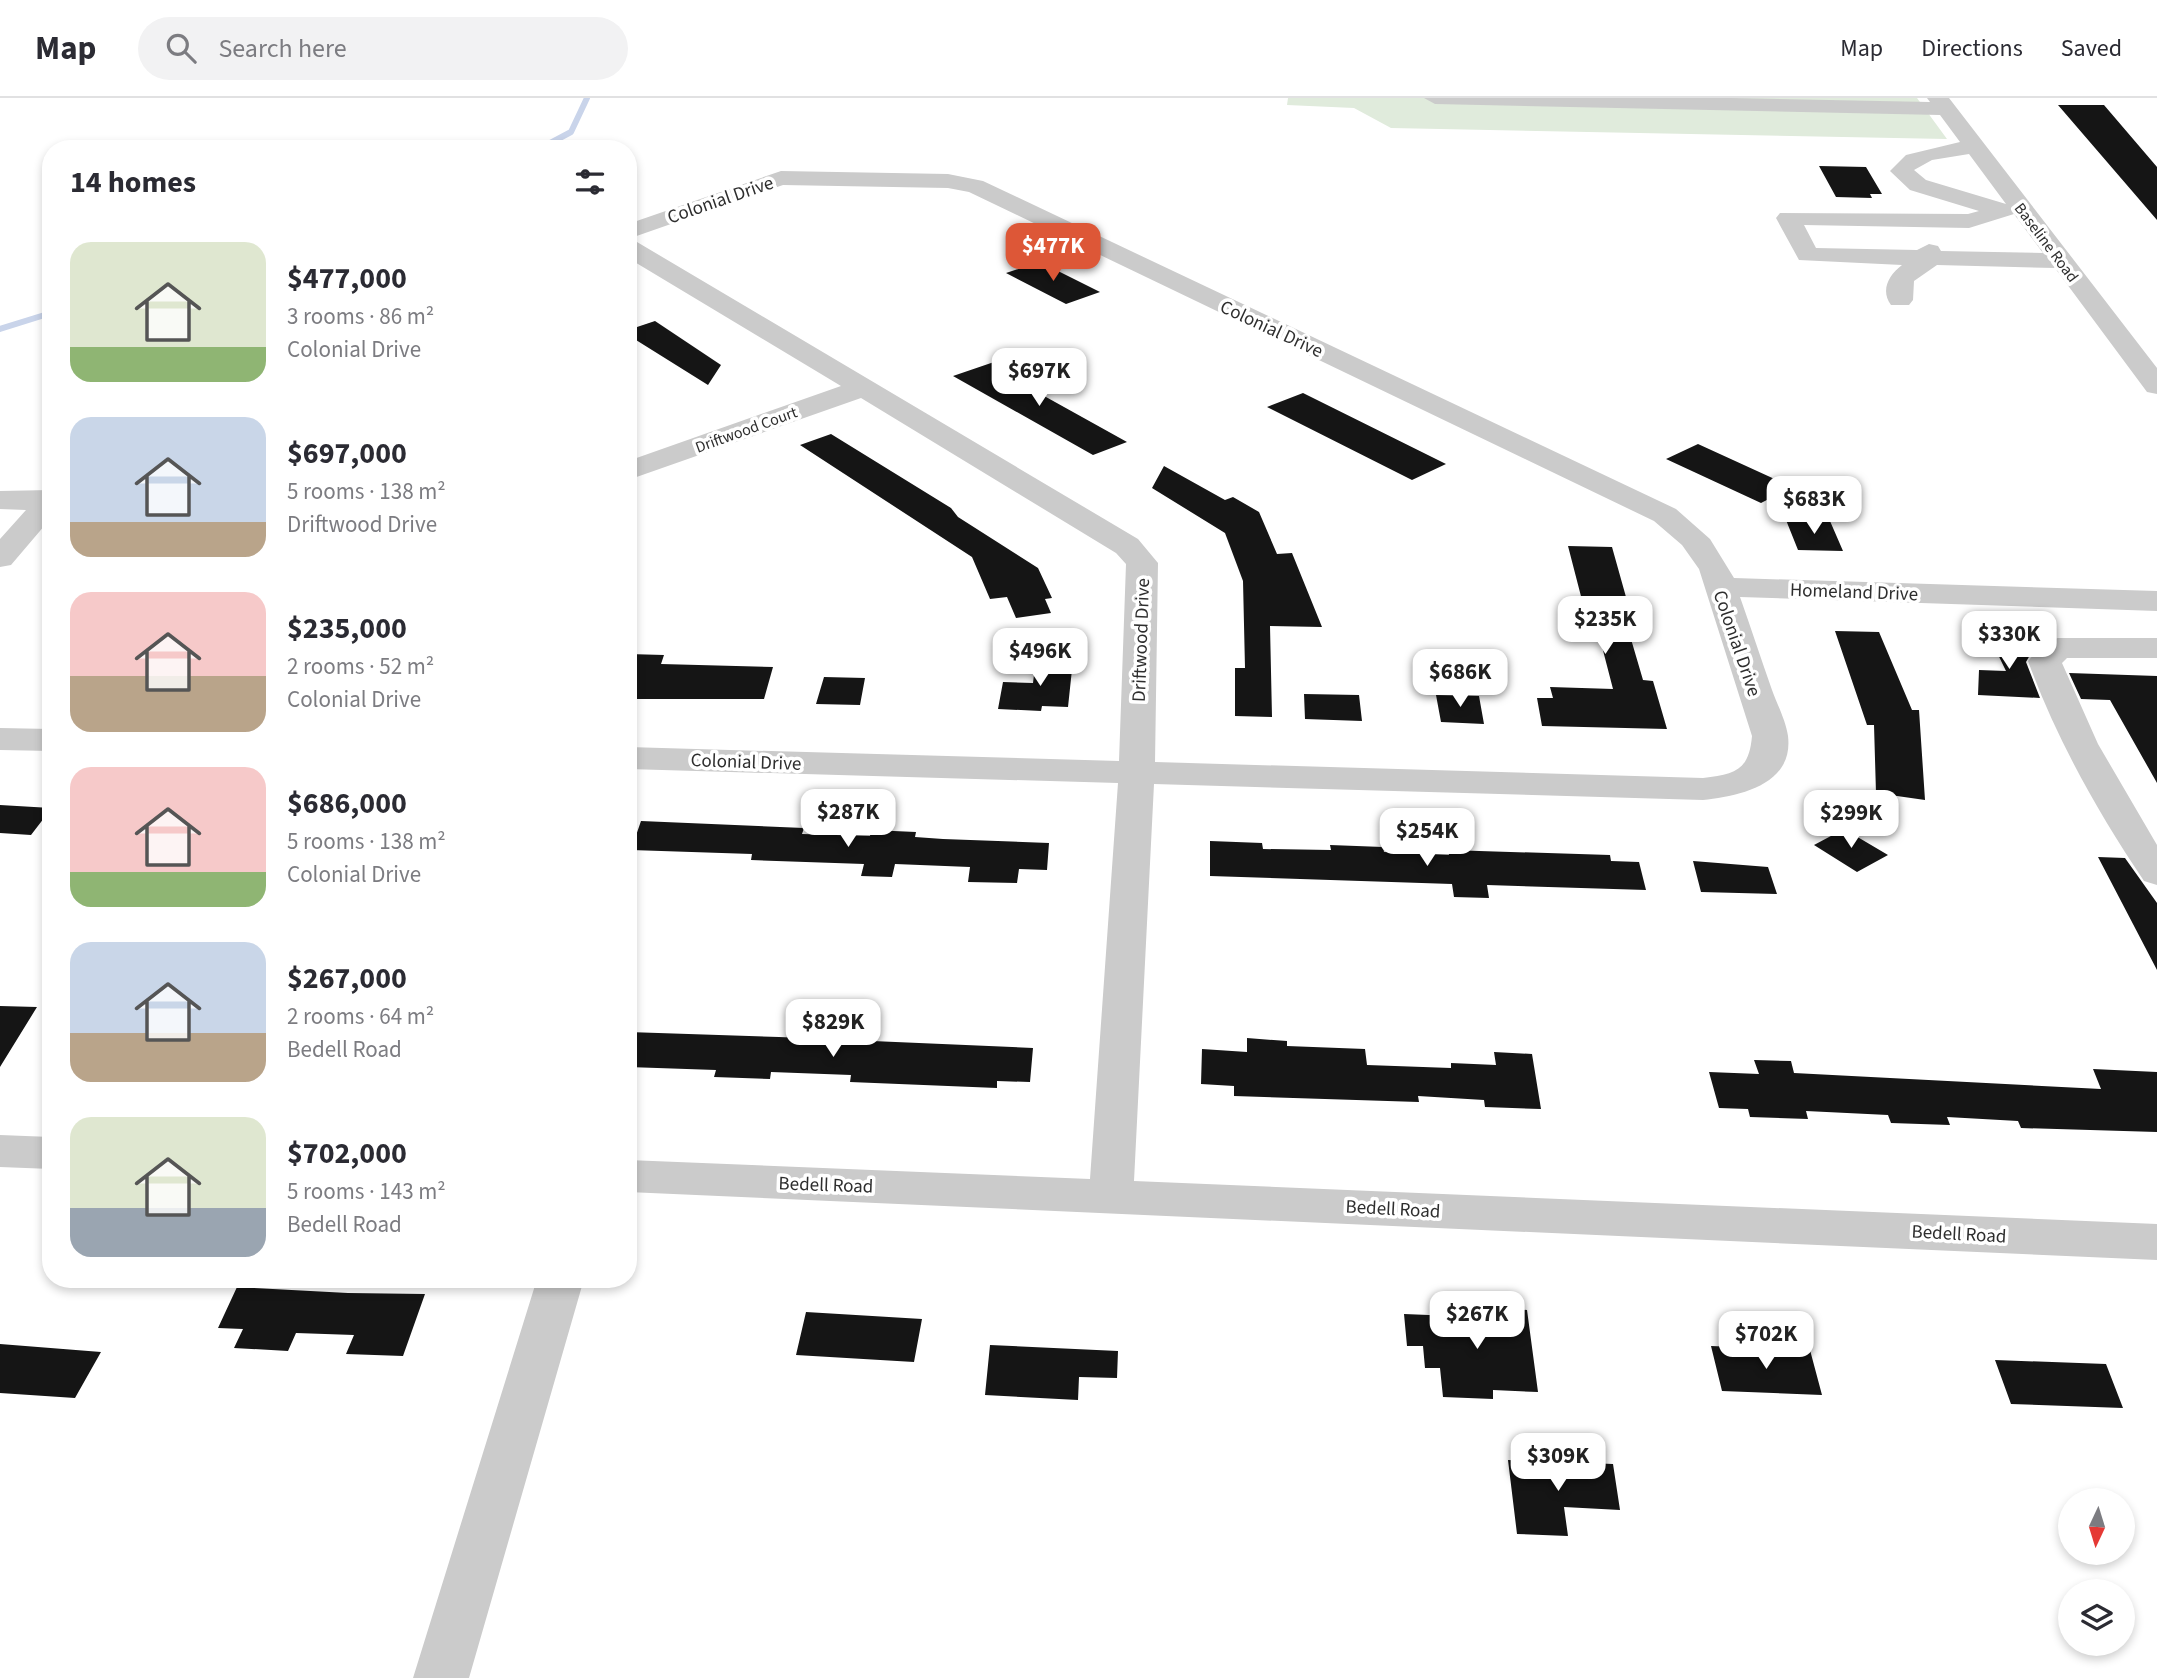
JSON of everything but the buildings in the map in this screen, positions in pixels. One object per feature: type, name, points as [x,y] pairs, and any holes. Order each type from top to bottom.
[{"type":"street","points":[[1435,98],[1942,104]]},
{"type":"street","name":"Baseline Road","points":[[1942,104],[1974,147],[2016,214],[2062,261],[2157,386]]},
{"type":"street","points":[[1974,147],[1936,153],[1916,160],[1901,168],[1901,171],[1918,185],[2016,214]]},
{"type":"street","name":"Colonial Drive","points":[[637,229],[781,178],[948,181],[975,187],[1665,515],[1686,530],[1704,551],[1714,569],[1770,736],[1770,755],[1764,768],[1749,780],[1727,787],[1703,789],[637,758]]},
{"type":"street","points":[[2016,214],[1969,221],[1788,218],[1808,255],[2062,261]]},
{"type":"street","points":[[1848,219],[1870,256]]},
{"type":"street","points":[[1908,220],[1933,258]]},
{"type":"street","points":[[1969,221],[1996,259]]},
{"type":"street","name":"Driftwood Drive","points":[[637,252],[1136,553],[1143,563],[1136,773],[1111,1196]]},
{"type":"street","points":[[1900,300],[1897,290],[1905,273],[1933,258]]},
{"type":"street","name":"Driftwood Court","points":[[637,468],[863,387]]},
{"type":"street","points":[[0,499],[42,500]]},
{"type":"street","points":[[0,558],[42,509]]},
{"type":"street","name":"Homeland Drive","points":[[1718,587],[2157,601]]},
{"type":"street","points":[[2157,648],[2058,648],[2045,661],[2064,714],[2121,821],[2157,873]]},
{"type":"street","points":[[0,738],[42,740]]},
{"type":"street","points":[[0,1151],[42,1153]]},
{"type":"street","name":"Bedell Road","points":[[637,1176],[2157,1242]]},
{"type":"street","points":[[441,1678],[558,1288]]},
{"type":"green space","points":[[1288,98],[1917,98],[1947,139],[1391,128],[1354,108],[1287,105]]},
{"type":"waterway","points":[[556,140],[571,132],[587,98]]},
{"type":"waterway","points":[[0,329],[42,316]]}]
